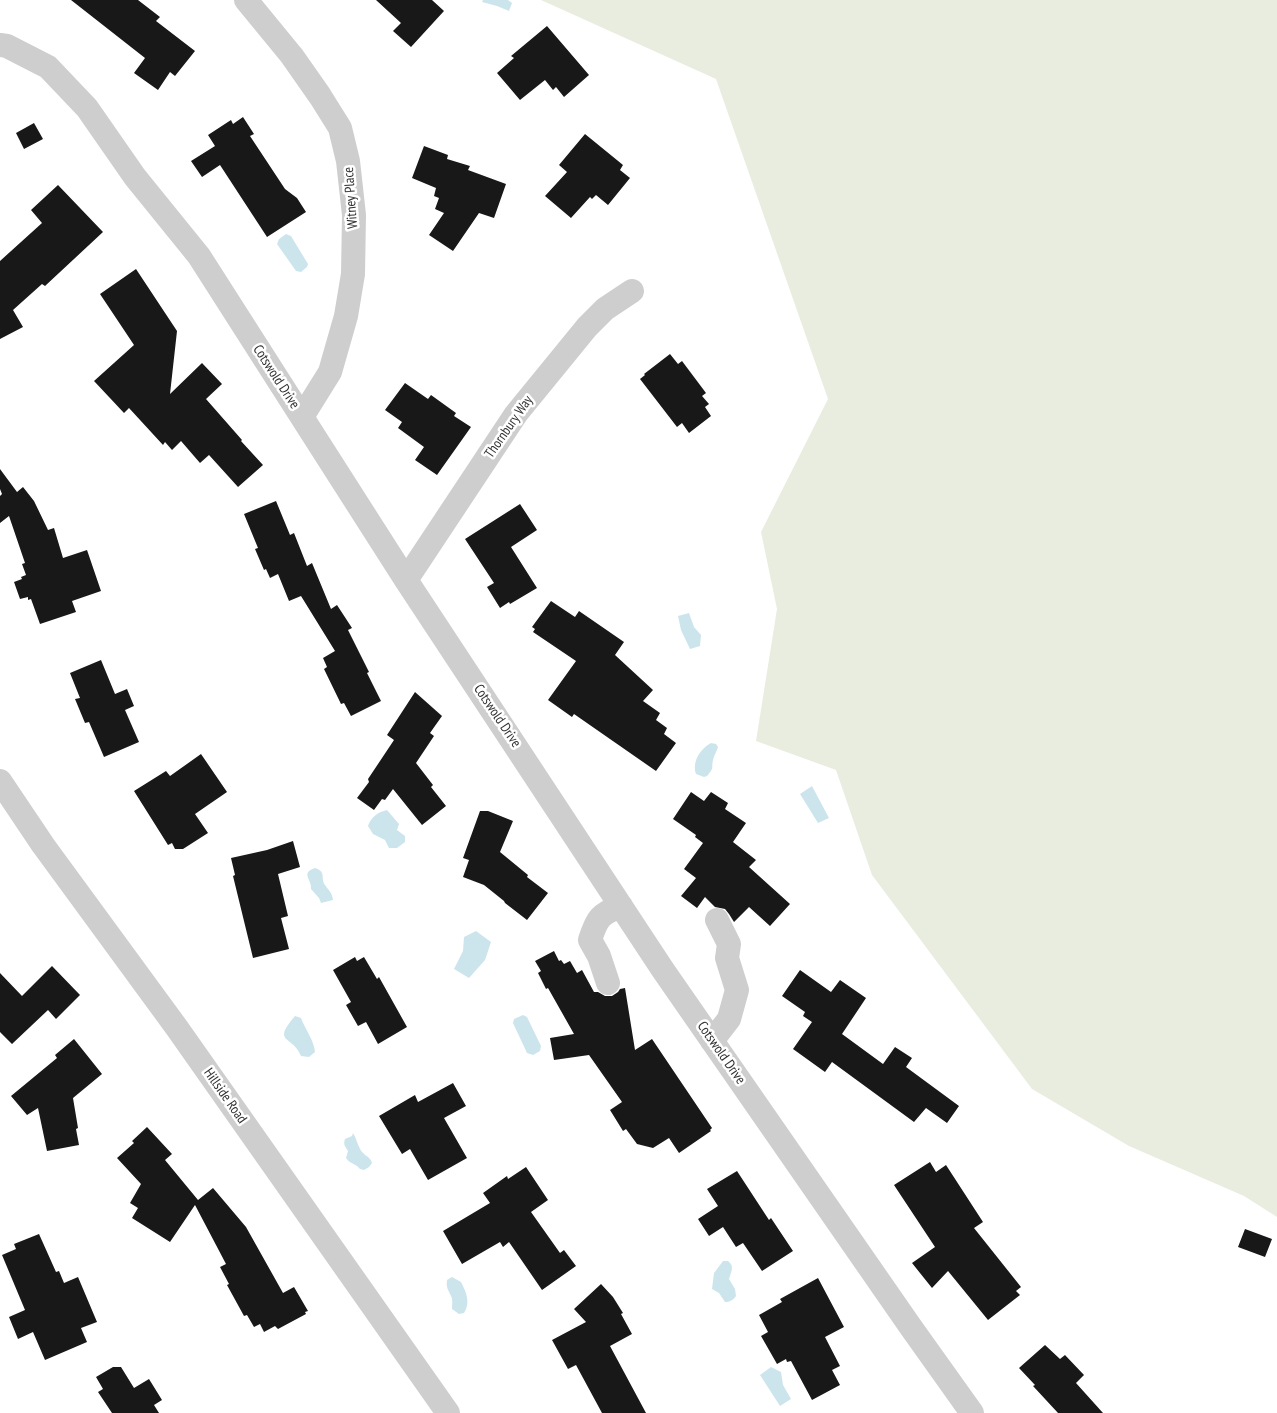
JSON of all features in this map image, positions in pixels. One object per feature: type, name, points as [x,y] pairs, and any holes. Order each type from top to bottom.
[{"type":"street","name":"Witney Place","points":[[246,0],[292,56],[320,96],[340,128],[348,161],[354,216],[353,274],[346,316],[330,372],[302,418]]},
{"type":"street","name":"Cotswold Drive","points":[[0,45],[6,46],[48,67],[87,108],[135,177],[198,256],[406,580],[621,906],[712,1041],[972,1413]]},
{"type":"street","name":"Thornbury Way","points":[[406,580],[516,414],[587,327],[605,309],[632,291]]},
{"type":"street","name":"Hillside Road","points":[[0,781],[44,845],[177,1028],[448,1413]]},
{"type":"street","points":[[608,983],[590,940],[594,925],[605,912],[621,906]]},
{"type":"street","points":[[712,1041],[729,1019],[737,990],[727,958],[729,944],[717,920]]},
{"type":"shaded area","points":[[541,0],[1277,0],[1277,1217],[1244,1196],[1129,1146],[1032,1089],[872,875],[836,770],[756,741],[777,609],[761,532],[828,399],[716,79]]},
{"type":"water","points":[[483,0],[508,0],[512,3],[509,11],[482,2]]},
{"type":"water","points":[[286,234],[291,236],[308,264],[301,272],[296,271],[277,244],[279,239]]},
{"type":"water","points":[[689,613],[694,627],[701,635],[700,646],[690,649],[681,630],[678,616]]},
{"type":"water","points":[[711,743],[716,744],[718,747],[713,758],[712,769],[704,777],[696,774],[696,760],[700,752]]},
{"type":"water","points":[[812,786],[829,818],[818,823],[800,794]]},
{"type":"water","points":[[387,810],[399,824],[397,830],[405,836],[405,842],[397,848],[389,848],[385,840],[373,834],[368,826],[375,815]]},
{"type":"water","points":[[315,868],[321,871],[333,900],[321,903],[311,889],[307,874]]},
{"type":"water","points":[[476,931],[491,942],[485,960],[469,978],[454,969],[463,951],[464,937]]},
{"type":"water","points":[[523,1015],[527,1017],[541,1046],[540,1051],[533,1055],[527,1053],[513,1023],[514,1019]]},
{"type":"water","points":[[295,1016],[301,1018],[313,1043],[315,1052],[309,1057],[301,1056],[284,1035],[288,1025]]},
{"type":"water","points":[[353,1133],[361,1151],[372,1163],[364,1170],[346,1158],[348,1151],[344,1144],[345,1139],[352,1136]]},
{"type":"water","points":[[723,1261],[728,1261],[731,1265],[732,1269],[729,1279],[735,1289],[736,1296],[727,1302],[719,1293],[712,1289],[714,1273]]},
{"type":"water","points":[[452,1277],[461,1282],[466,1293],[467,1305],[464,1313],[459,1314],[452,1309],[452,1299],[447,1288],[447,1280]]},
{"type":"water","points":[[771,1367],[781,1372],[783,1385],[791,1399],[780,1406],[760,1375]]},
{"type":"building","points":[[71,0],[138,0],[160,17],[156,21],[195,51],[175,76],[170,72],[158,90],[134,73],[145,58]]},
{"type":"building","points":[[376,0],[432,0],[444,11],[411,47],[393,31],[401,23]]},
{"type":"building","points":[[547,26],[589,75],[564,97],[556,87],[553,90],[545,80],[520,100],[497,73],[514,58],[511,56]]},
{"type":"building","points":[[243,117],[254,134],[250,136],[285,189],[297,198],[306,212],[267,237],[220,165],[202,177],[191,161],[215,146],[208,135],[231,120],[233,124]]},
{"type":"building","points":[[34,123],[43,139],[24,149],[16,133]]},
{"type":"building","points":[[585,134],[623,165],[620,170],[630,178],[608,205],[596,195],[592,199],[590,197],[571,218],[545,196],[567,172],[559,165]]},
{"type":"building","points":[[424,146],[448,155],[447,159],[470,166],[468,170],[506,184],[494,218],[479,213],[453,251],[429,235],[444,213],[435,209],[439,198],[434,196],[436,188],[412,178]]},
{"type":"building","points":[[58,185],[103,232],[45,286],[42,284],[13,310],[23,327],[0,339],[0,261],[42,223],[31,210]]},
{"type":"building","points":[[136,269],[177,331],[170,394],[202,363],[222,384],[206,399],[263,465],[238,487],[209,455],[200,463],[181,441],[172,450],[165,442],[163,445],[129,408],[124,413],[94,381],[134,345],[100,294]]},
{"type":"building","points":[[670,354],[678,364],[682,361],[706,393],[702,396],[709,404],[705,407],[711,416],[689,433],[682,423],[677,427],[640,379]]},
{"type":"building","points":[[405,383],[428,399],[431,395],[456,413],[454,416],[471,427],[437,475],[415,460],[424,447],[398,428],[402,422],[385,410]]},
{"type":"building","points":[[0,469],[17,492],[23,487],[34,501],[48,530],[54,528],[63,558],[87,550],[101,591],[72,601],[76,612],[40,624],[31,599],[28,600],[28,597],[20,599],[14,582],[26,575],[22,564],[25,563],[9,516],[0,523],[0,496],[2,494],[0,489]]},
{"type":"building","points":[[276,501],[290,535],[294,533],[307,566],[312,563],[331,609],[337,605],[352,628],[348,630],[381,701],[351,716],[344,703],[341,704],[324,669],[327,667],[323,658],[335,651],[301,596],[289,601],[278,574],[270,578],[266,569],[264,570],[255,549],[258,548],[244,514]]},
{"type":"building","points":[[520,504],[537,530],[511,547],[537,588],[500,608],[487,587],[494,583],[465,539]]},
{"type":"building","points":[[551,601],[575,617],[579,611],[624,642],[615,655],[653,690],[643,701],[660,713],[656,720],[667,728],[664,734],[676,743],[656,771],[574,714],[572,717],[548,700],[576,661],[533,632],[535,629],[532,627]]},
{"type":"building","points":[[101,660],[115,694],[127,689],[134,706],[125,710],[139,742],[104,757],[89,722],[85,723],[75,699],[80,698],[70,673]]},
{"type":"building","points":[[415,692],[442,716],[430,733],[434,736],[416,763],[446,806],[422,825],[393,789],[374,810],[357,798],[369,782],[368,779],[394,740],[387,735]]},
{"type":"building","points":[[201,754],[227,792],[195,814],[208,833],[183,849],[175,849],[172,843],[168,845],[134,791],[166,771],[170,776]]},
{"type":"building","points":[[691,792],[704,801],[711,792],[728,803],[725,809],[746,823],[733,842],[756,860],[749,867],[790,904],[770,926],[749,907],[734,922],[725,909],[715,907],[705,897],[697,908],[681,896],[696,878],[684,869],[703,843],[695,837],[696,835],[673,819]]},
{"type":"building","points":[[480,811],[488,811],[513,821],[500,852],[548,893],[527,920],[484,885],[463,877],[469,860],[463,858]]},
{"type":"building","points":[[293,841],[300,867],[278,874],[288,916],[281,918],[289,949],[253,958],[233,876],[235,875],[231,858],[267,850]]},
{"type":"building","points":[[554,951],[559,961],[561,960],[564,964],[570,961],[577,973],[582,970],[594,992],[605,996],[612,996],[620,989],[625,988],[635,1050],[652,1039],[712,1128],[711,1131],[679,1153],[669,1138],[653,1148],[637,1144],[626,1129],[623,1131],[610,1110],[622,1102],[589,1055],[554,1060],[550,1038],[574,1034],[548,988],[546,989],[538,973],[541,971],[535,961]]},
{"type":"building","points":[[355,957],[357,961],[364,957],[377,979],[379,977],[407,1027],[378,1044],[366,1022],[358,1026],[346,1005],[351,1002],[333,970]]},
{"type":"building","points":[[52,966],[80,995],[56,1019],[48,1010],[12,1044],[0,1032],[0,973],[22,996]]},
{"type":"building","points":[[800,970],[831,992],[840,980],[866,998],[842,1034],[883,1064],[895,1047],[912,1058],[906,1067],[959,1106],[947,1123],[926,1108],[914,1122],[832,1062],[825,1072],[793,1049],[812,1022],[803,1016],[805,1012],[782,996]]},
{"type":"building","points":[[74,1039],[102,1074],[73,1098],[79,1145],[47,1151],[38,1108],[27,1115],[11,1096],[57,1058],[55,1055]]},
{"type":"building","points":[[453,1083],[466,1106],[444,1118],[467,1158],[428,1180],[410,1149],[402,1154],[379,1116],[415,1095],[418,1102]]},
{"type":"building","points":[[147,1127],[172,1154],[165,1160],[198,1200],[213,1188],[246,1227],[283,1293],[294,1287],[308,1311],[305,1312],[306,1314],[278,1329],[275,1326],[264,1332],[260,1324],[254,1327],[247,1315],[244,1316],[227,1285],[229,1284],[220,1267],[226,1264],[195,1205],[170,1242],[132,1218],[138,1208],[130,1203],[141,1184],[117,1158],[134,1143],[132,1141]]},
{"type":"building","points":[[930,1162],[936,1172],[946,1165],[983,1222],[974,1228],[1021,1287],[1016,1291],[1020,1295],[988,1320],[948,1271],[932,1288],[912,1263],[935,1247],[894,1185]]},
{"type":"building","points":[[526,1167],[548,1200],[531,1212],[560,1253],[564,1250],[576,1266],[542,1290],[509,1242],[503,1247],[500,1242],[462,1264],[443,1231],[490,1203],[483,1193],[507,1176],[508,1179]]},
{"type":"building","points":[[737,1171],[769,1220],[771,1218],[793,1251],[762,1271],[743,1243],[736,1247],[723,1227],[709,1236],[698,1219],[718,1206],[707,1189]]},
{"type":"building","points":[[1245,1229],[1272,1239],[1265,1257],[1238,1247]]},
{"type":"building","points":[[39,1234],[56,1272],[59,1271],[64,1283],[78,1277],[97,1322],[81,1328],[87,1342],[45,1360],[33,1332],[18,1339],[9,1317],[25,1310],[2,1255],[16,1249],[14,1244]]},
{"type":"building","points":[[818,1278],[844,1327],[825,1337],[840,1366],[832,1370],[840,1385],[812,1400],[791,1361],[787,1362],[786,1359],[777,1364],[761,1336],[768,1332],[759,1315],[782,1302],[780,1299]]},
{"type":"building","points":[[601,1284],[613,1297],[623,1313],[621,1314],[632,1334],[610,1346],[646,1413],[602,1413],[576,1365],[568,1369],[552,1340],[586,1322],[574,1309]]},
{"type":"building","points":[[1045,1345],[1060,1359],[1065,1355],[1084,1375],[1076,1383],[1103,1413],[1058,1413],[1033,1386],[1035,1385],[1019,1368]]},
{"type":"building","points":[[113,1367],[121,1367],[134,1388],[149,1379],[162,1400],[154,1405],[159,1413],[112,1413],[98,1392],[103,1389],[96,1377]]}]
